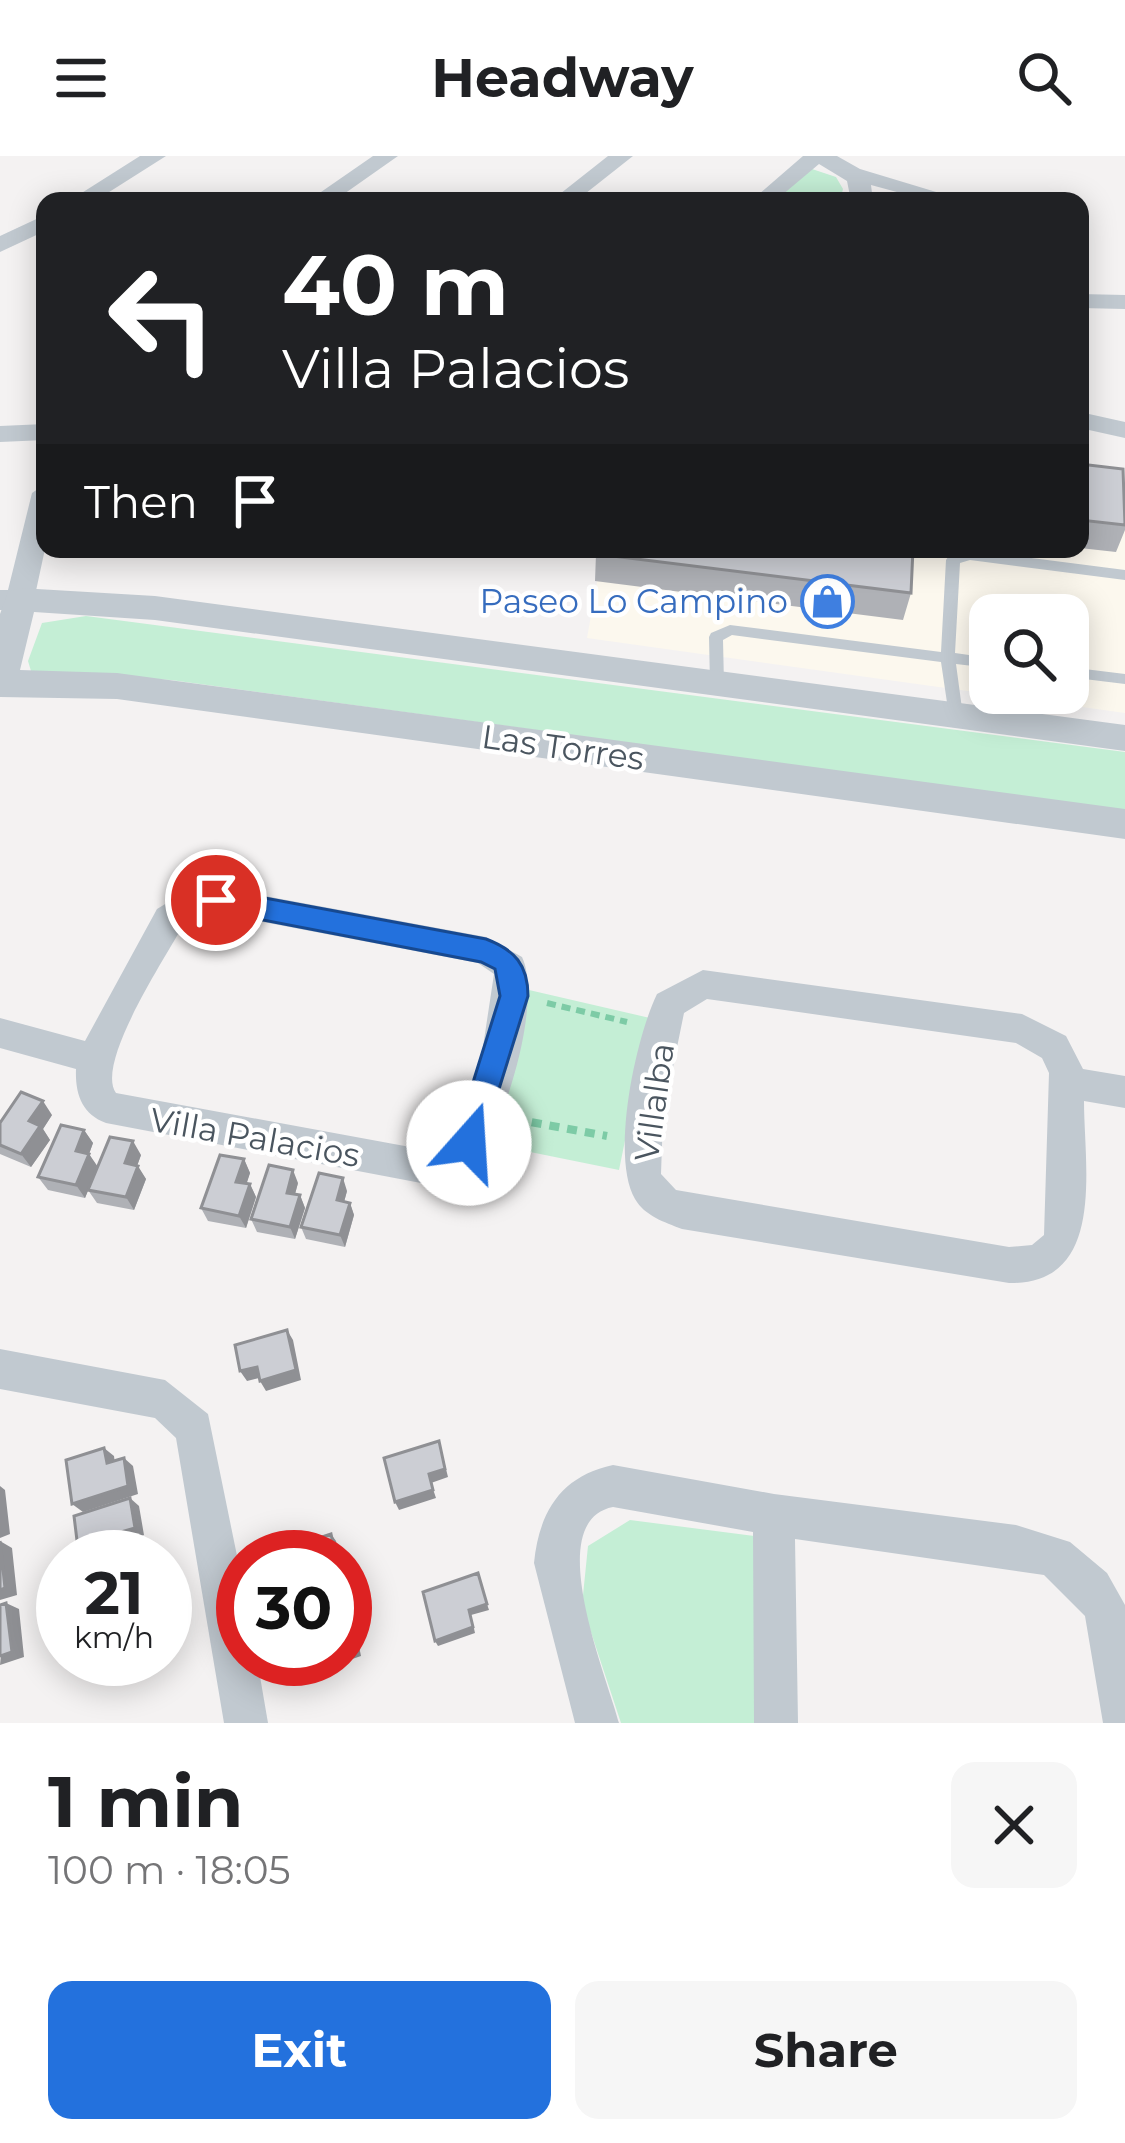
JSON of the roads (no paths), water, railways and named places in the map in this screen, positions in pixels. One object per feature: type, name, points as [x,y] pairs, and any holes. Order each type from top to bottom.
[{"type":"street","points":[[95,192],[155,156]]},
{"type":"street","points":[[333,192],[387,156]]},
{"type":"street","points":[[574,192],[622,156]]},
{"type":"street","points":[[773,192],[817,156],[853,174],[921,192]]},
{"type":"street","points":[[853,174],[863,192]]},
{"type":"street","points":[[0,244],[36,226]]},
{"type":"street","points":[[1089,301],[1125,302]]},
{"type":"street","points":[[1089,303],[1125,311]]},
{"type":"street","points":[[1089,422],[1125,430]]},
{"type":"street","points":[[1089,423],[1125,442]]},
{"type":"street","points":[[0,434],[36,432]]},
{"type":"street","points":[[0,683],[10,600],[36,521]]},
{"type":"street","points":[[10,600],[154,608],[1125,738]]},
{"type":"street","name":"Las Torres","points":[[0,683],[116,686],[1125,824]]},
{"type":"street","name":"Villa Palacios","points":[[204,901],[486,951],[510,967],[514,996],[481,1113],[464,1151],[445,1163],[421,1166],[116,1113],[93,1090],[94,1059],[170,920],[204,901]]},
{"type":"street","name":"Villalba","points":[[703,984],[1022,1029],[1054,1047],[1064,1061],[1068,1082],[1065,1230],[1056,1251],[1035,1264],[1009,1265],[682,1211],[659,1201],[645,1180],[644,1142],[670,1004],[678,994],[703,984]]},
{"type":"street","points":[[0,1033],[94,1059]]},
{"type":"street","points":[[1068,1082],[1125,1092]]},
{"type":"street","points":[[0,1369],[165,1400],[194,1428],[246,1723]]},
{"type":"street","points":[[597,1723],[555,1563],[564,1521],[580,1497],[613,1486],[774,1515],[1016,1546],[1055,1557],[1075,1570],[1099,1599],[1121,1659],[1125,1723]]},
{"type":"street","points":[[774,1515],[776,1723]]},
{"type":"lane","points":[[956,558],[948,658],[956,716]]},
{"type":"lane","points":[[986,558],[1125,575]]},
{"type":"lane","points":[[717,684],[716,637],[730,630],[969,660]]},
{"type":"lane","points":[[1089,675],[1125,679]]},
{"type":"place","name":"Paseo Lo Campino","points":[[827,601]]}]
